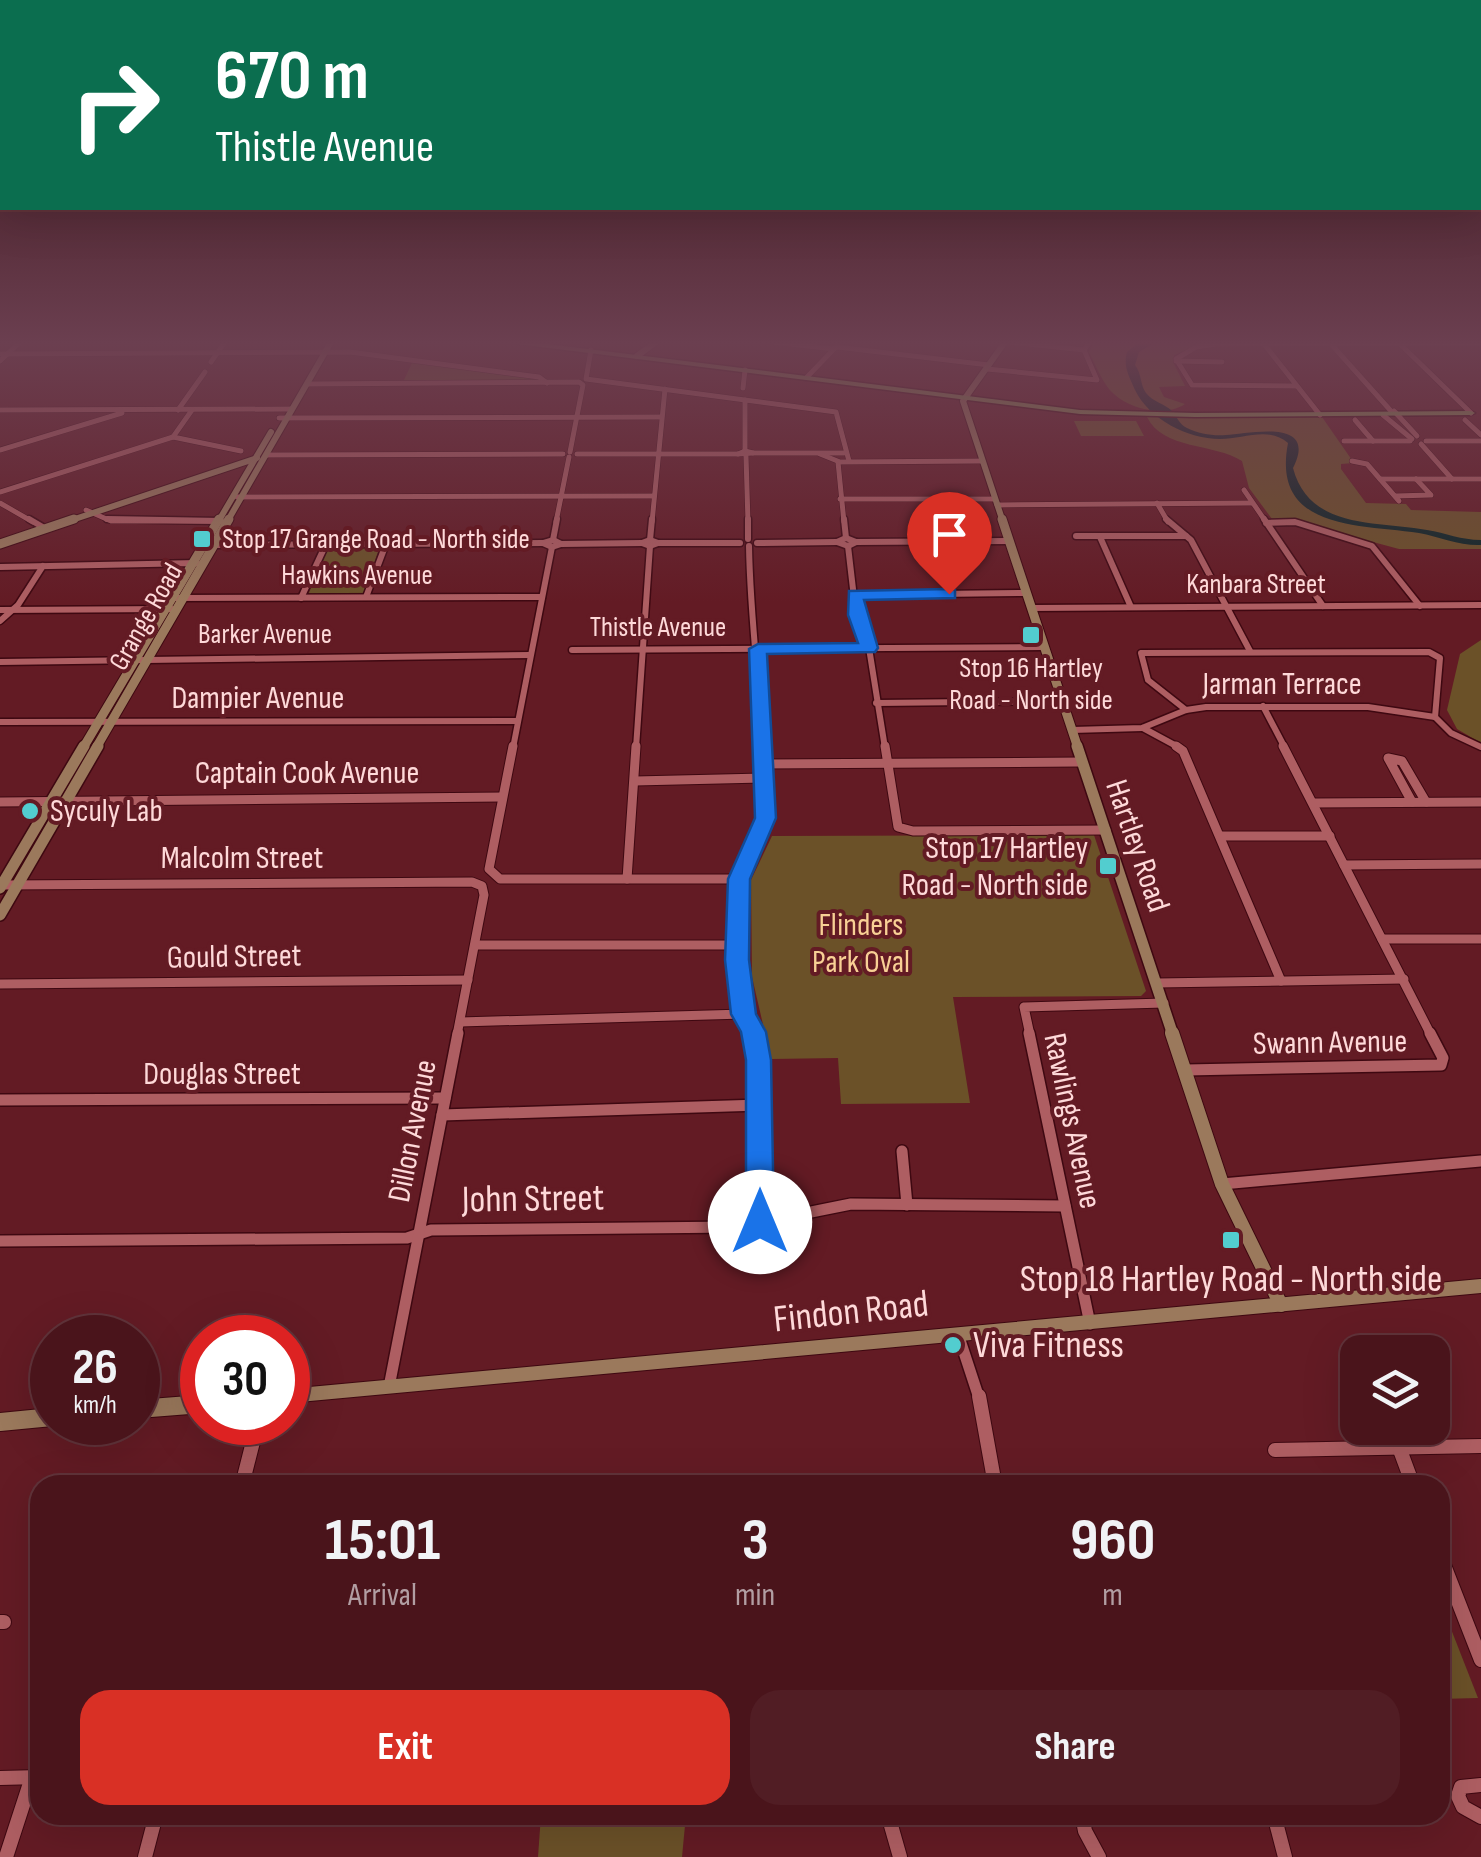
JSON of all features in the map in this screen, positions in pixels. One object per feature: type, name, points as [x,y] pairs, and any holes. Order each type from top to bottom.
[{"type":"main road","name":"Grange Road","points":[[0,914],[66,800],[135,662],[178,598],[276,429]]},
{"type":"main road","name":"Hartley Road","points":[[973,429],[1222,1184],[1281,1305]]},
{"type":"main road","name":"Grange Road","points":[[236,497],[259,456]]},
{"type":"main road","points":[[0,541],[259,456]]},
{"type":"main road","points":[[89,512],[259,456]]},
{"type":"main road","points":[[237,464],[249,468]]},
{"type":"main road","name":"Grange Road","points":[[1,887],[52,802],[149,657],[171,609]]},
{"type":"main road","name":"Findon Road","points":[[310,1394],[1481,1286]]},
{"type":"main road","points":[[0,1422],[30,1419]]},
{"type":"street","points":[[0,450],[69,429]]},
{"type":"street","points":[[172,437],[178,429]]},
{"type":"street","points":[[574,429],[489,869],[500,878],[739,879]]},
{"type":"street","points":[[628,878],[659,429]]},
{"type":"street","points":[[745,429],[750,612],[758,649],[766,818],[739,879],[737,945],[744,1014],[753,1032],[758,1060],[760,1222]]},
{"type":"street","points":[[839,429],[848,461]]},
{"type":"street","points":[[1363,429],[1374,441]]},
{"type":"street","points":[[1406,429],[1452,479]]},
{"type":"street","points":[[1406,429],[1418,441]]},
{"type":"street","points":[[0,492],[172,437],[241,450]]},
{"type":"street","points":[[1344,441],[1481,438]]},
{"type":"street","points":[[259,456],[844,453]]},
{"type":"street","points":[[820,454],[838,462],[982,461]]},
{"type":"street","points":[[1352,461],[1368,464],[1397,498],[1430,495],[1416,479]]},
{"type":"street","points":[[838,462],[856,615],[869,648],[898,827],[914,831],[1106,830]]},
{"type":"street","points":[[1380,479],[1481,479]]},
{"type":"street","points":[[1128,488],[1134,504]]},
{"type":"street","points":[[1244,490],[1324,606]]},
{"type":"street","points":[[236,497],[654,496]]},
{"type":"street","points":[[840,499],[1252,503]]},
{"type":"street","points":[[1157,503],[1166,520],[1186,536],[1250,651]]},
{"type":"street","points":[[0,504],[43,527]]},
{"type":"street","points":[[89,512],[111,522],[223,521]]},
{"type":"street","points":[[1266,523],[1296,522],[1372,546],[1420,606]]},
{"type":"street","points":[[1076,536],[1186,536]]},
{"type":"street","points":[[1100,537],[1131,608]]},
{"type":"street","points":[[208,545],[1008,541]]},
{"type":"street","points":[[301,598],[326,544]]},
{"type":"street","points":[[366,598],[386,544]]},
{"type":"street","points":[[0,567],[198,562]]},
{"type":"street","points":[[4,610],[18,605],[43,566]]},
{"type":"street","points":[[855,595],[1026,594]]},
{"type":"street","name":"Hawkins Avenue","points":[[178,598],[542,597]]},
{"type":"street","name":"Kanbara Street","points":[[1031,608],[1481,605]]},
{"type":"street","points":[[4,610],[171,609]]},
{"type":"street","points":[[0,621],[4,610]]},
{"type":"street","name":"Thistle Avenue","points":[[572,650],[1044,647]]},
{"type":"street","points":[[1186,710],[1151,686],[1139,656],[1148,652],[1435,653],[1440,658],[1435,717],[1452,733],[1481,746]]},
{"type":"street","name":"Barker Avenue","points":[[0,662],[135,662],[149,657],[530,655]]},
{"type":"street","points":[[876,703],[1062,701]]},
{"type":"street","points":[[1157,983],[1404,980],[1263,706]]},
{"type":"street","name":"Jarman Terrace","points":[[1072,730],[1142,728],[1186,710],[1263,706],[1368,707],[1435,717]]},
{"type":"street","name":"Dampier Avenue","points":[[0,722],[517,721]]},
{"type":"street","points":[[1142,728],[1163,736],[1183,751],[1281,981]]},
{"type":"street","points":[[1412,802],[1388,758],[1402,762],[1426,802]]},
{"type":"street","points":[[762,764],[1081,762]]},
{"type":"street","points":[[636,780],[763,778]]},
{"type":"street","name":"Captain Cook Avenue","points":[[0,802],[502,797]]},
{"type":"street","points":[[1313,803],[1481,802]]},
{"type":"street","points":[[1220,836],[1330,836]]},
{"type":"street","points":[[1344,865],[1481,864]]},
{"type":"street","name":"Malcolm Street","points":[[1,887],[472,882],[482,886]]},
{"type":"street","name":"Dillon Avenue","points":[[389,1387],[475,945],[484,895],[482,886]]},
{"type":"street","points":[[1382,939],[1481,938]]},
{"type":"street","points":[[475,945],[737,945]]},
{"type":"street","name":"Gould Street","points":[[0,984],[468,980]]},
{"type":"street","name":"Swann Avenue","points":[[1186,1070],[1440,1064],[1443,1058],[1404,980]]},
{"type":"street","name":"Rawlings Avenue","points":[[1090,1324],[1024,1007],[1164,1002]]},
{"type":"street","points":[[460,1022],[744,1014]]},
{"type":"street","name":"Douglas Street","points":[[0,1100],[445,1098]]},
{"type":"street","points":[[442,1115],[760,1106]]},
{"type":"street","points":[[902,1151],[907,1205]]},
{"type":"street","points":[[1222,1184],[1481,1161]]},
{"type":"street","name":"John Street","points":[[0,1241],[407,1238],[430,1230],[736,1227],[851,1204],[1064,1206]]},
{"type":"street","points":[[958,1334],[980,1400],[993,1475]]},
{"type":"street","points":[[245,1475],[252,1445]]},
{"type":"street","points":[[1275,1450],[1481,1446]]},
{"type":"street","points":[[1400,1450],[1409,1475]]},
{"type":"street","points":[[1450,1592],[1481,1660]]},
{"type":"street","points":[[0,1778],[30,1777]]},
{"type":"street","points":[[1481,1784],[1461,1787],[1458,1796],[1463,1807],[1481,1817]]},
{"type":"street","points":[[6,1857],[30,1793]]},
{"type":"street","points":[[145,1857],[153,1825]]},
{"type":"street","points":[[891,1825],[900,1857]]},
{"type":"street","points":[[1084,1825],[1098,1857]]},
{"type":"street","points":[[1277,1825],[1285,1857]]},
{"type":"green space","points":[[1078,429],[1140,429],[1144,436],[1081,436]]},
{"type":"green space","points":[[1156,429],[1330,429],[1354,463],[1341,464],[1341,469],[1366,503],[1406,504],[1411,510],[1481,512],[1481,549],[1399,549],[1291,520],[1272,519],[1249,488],[1242,461]]},
{"type":"green space","points":[[380,546],[363,595],[308,595],[328,547]]},
{"type":"green space","points":[[1481,640],[1481,743],[1457,729],[1447,710],[1460,654]]},
{"type":"green space","name":"Flinders Park Oval","points":[[1094,835],[1146,991],[1141,996],[953,997],[970,1103],[841,1104],[838,1058],[771,1059],[752,977],[751,880],[772,836]]},
{"type":"green space","points":[[1450,1627],[1478,1698],[1450,1699]]},
{"type":"green space","points":[[540,1825],[685,1825],[682,1857],[538,1857]]},
{"type":"water","points":[[1178,429],[1211,435],[1278,432],[1289,435],[1297,441],[1293,468],[1301,488],[1314,503],[1348,519],[1481,540],[1481,545],[1325,518],[1306,508],[1293,493],[1286,472],[1288,443],[1281,438],[1264,434],[1220,439]]},
{"type":"place","name":"Stop 17 Grange Road - North side","points":[[202,539]]},
{"type":"place","name":"Stop 16 Hartley Road - North side","points":[[1031,635]]},
{"type":"place","name":"Syculy Lab","points":[[30,811]]},
{"type":"place","name":"Stop 17 Hartley Road - North side","points":[[1108,866]]},
{"type":"place","name":"Stop 18 Hartley Road - North side","points":[[1231,1240]]},
{"type":"place","name":"Viva Fitness","points":[[953,1345]]},
{"type":"route","points":[[760,1222],[758,1060],[753,1032],[744,1014],[737,960],[739,879],[766,818],[758,649],[869,648],[856,615],[855,595],[949,594]]}]
